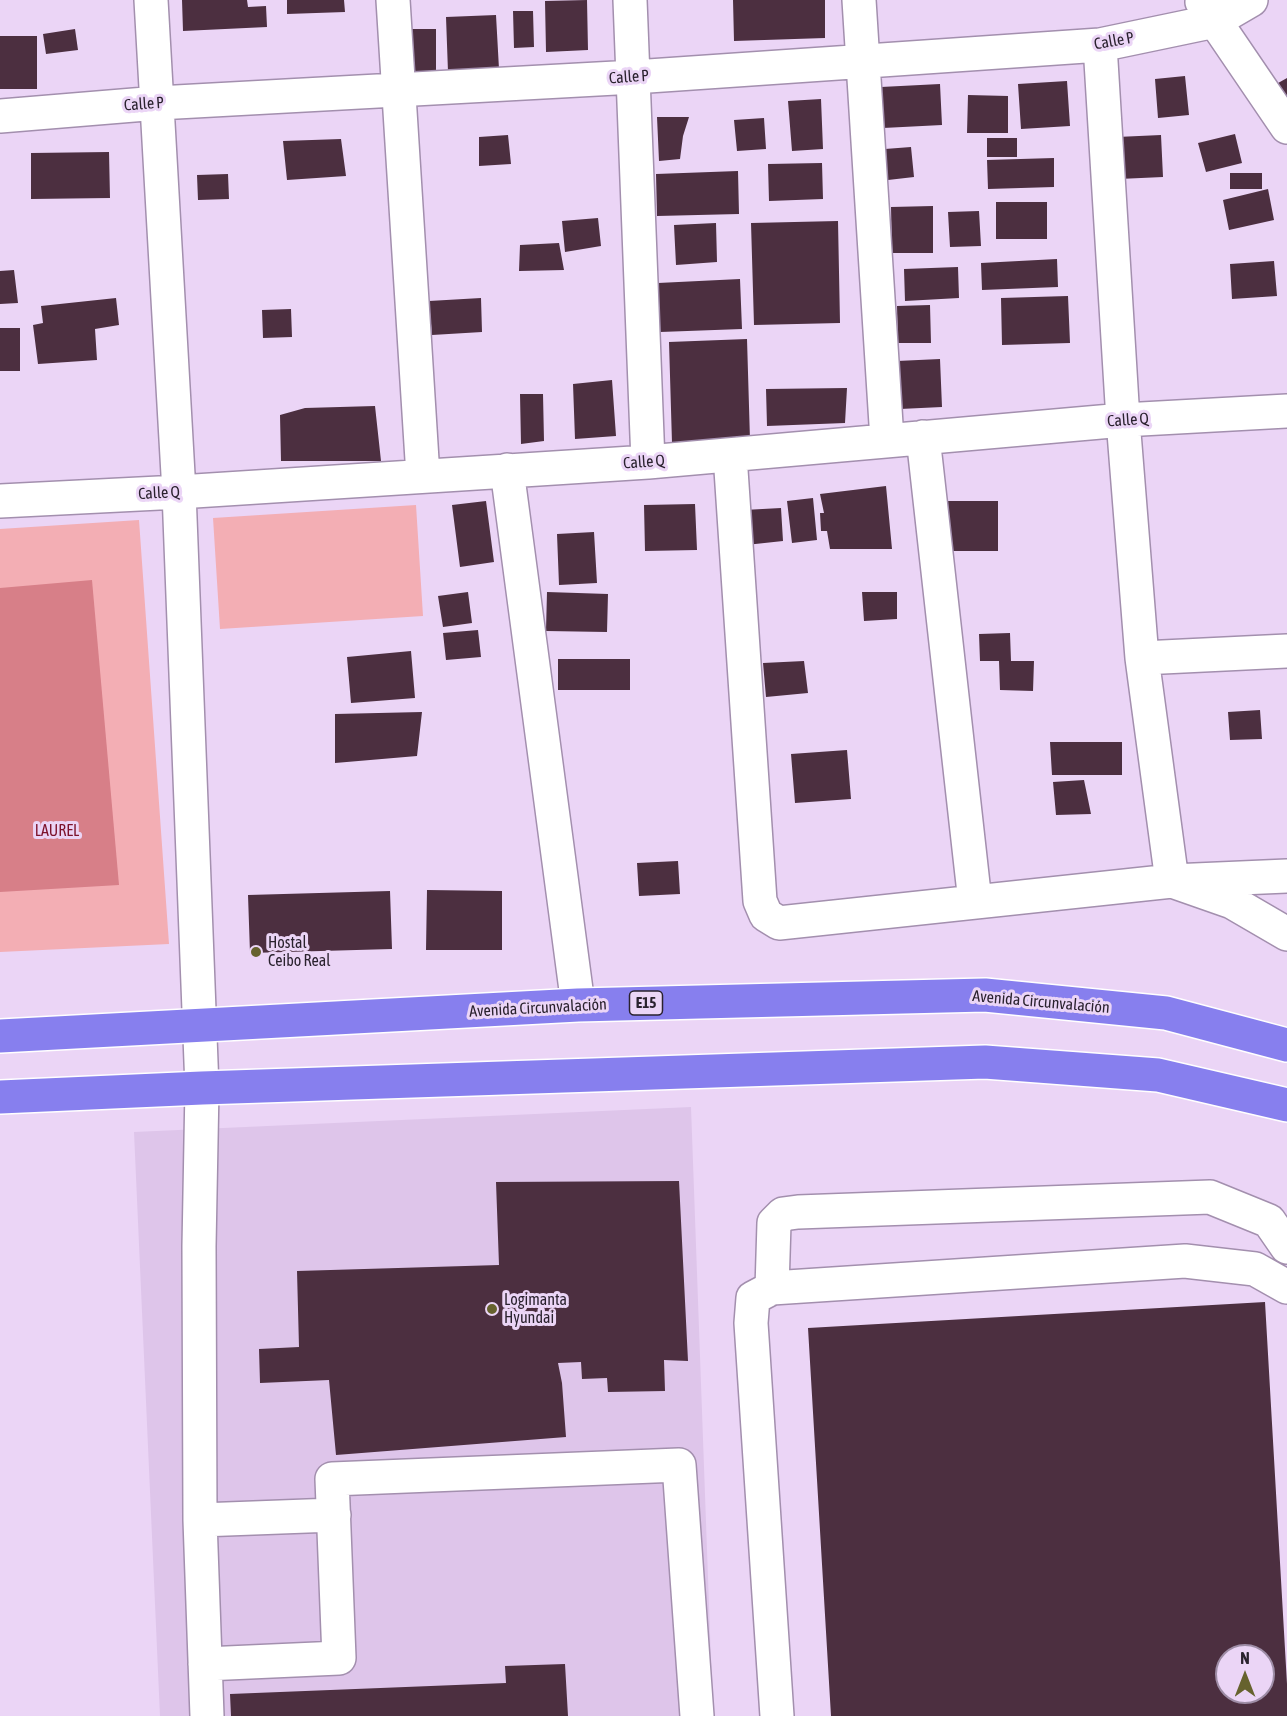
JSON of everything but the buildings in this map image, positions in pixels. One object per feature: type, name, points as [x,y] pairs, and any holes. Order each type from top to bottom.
[{"type":"highway","name":"Avenida Circunvalación","points":[[0,1036],[578,1005],[986,995],[1166,1013],[1287,1045]]},
{"type":"highway","points":[[0,1097],[202,1088],[986,1062],[1158,1075],[1287,1105]]},
{"type":"street","points":[[151,0],[179,492],[200,1025],[202,1088],[199,1246],[200,1520],[207,1716]]},
{"type":"street","points":[[393,0],[423,476]]},
{"type":"street","points":[[630,0],[648,462]]},
{"type":"street","points":[[859,0],[887,440]]},
{"type":"street","name":"Calle P","points":[[0,116],[158,103],[634,77],[1100,45],[1208,10],[1251,0]]},
{"type":"street","points":[[1208,10],[1287,126]]},
{"type":"street","points":[[1100,45],[1142,658],[1172,881]]},
{"type":"street","name":"Calle Q","points":[[0,501],[648,462],[1124,420],[1287,411]]},
{"type":"street","points":[[923,437],[975,902]]},
{"type":"street","points":[[730,455],[760,901],[766,915],[779,923],[1172,881],[1287,876]]},
{"type":"street","points":[[507,470],[578,1005]]},
{"type":"street","points":[[1142,658],[1287,651]]},
{"type":"street","points":[[1172,881],[1232,902],[1287,934]]},
{"type":"street","points":[[772,1288],[774,1223],[783,1214],[798,1212],[1210,1197],[1269,1221],[1287,1247]]},
{"type":"street","points":[[777,1716],[752,1323],[753,1298],[772,1288],[1185,1261],[1255,1269],[1287,1287]]},
{"type":"street","points":[[205,1664],[339,1659],[332,1479],[679,1465],[697,1716]]},
{"type":"street","points":[[200,1520],[334,1515]]},
{"type":"shaded area","points":[[691,1107],[713,1716],[160,1716],[134,1132]]},
{"type":"green space","points":[[416,505],[423,616],[220,629],[213,518]]},
{"type":"green space","points":[[139,520],[169,944],[0,952],[0,529]]},
{"type":"green space","name":"LAUREL","points":[[92,580],[119,885],[0,892],[0,588]]},
{"type":"place","name":"Hostal Ceibo Real","points":[[256,952]]},
{"type":"place","name":"Logimanta Hyundai","points":[[492,1309]]}]
